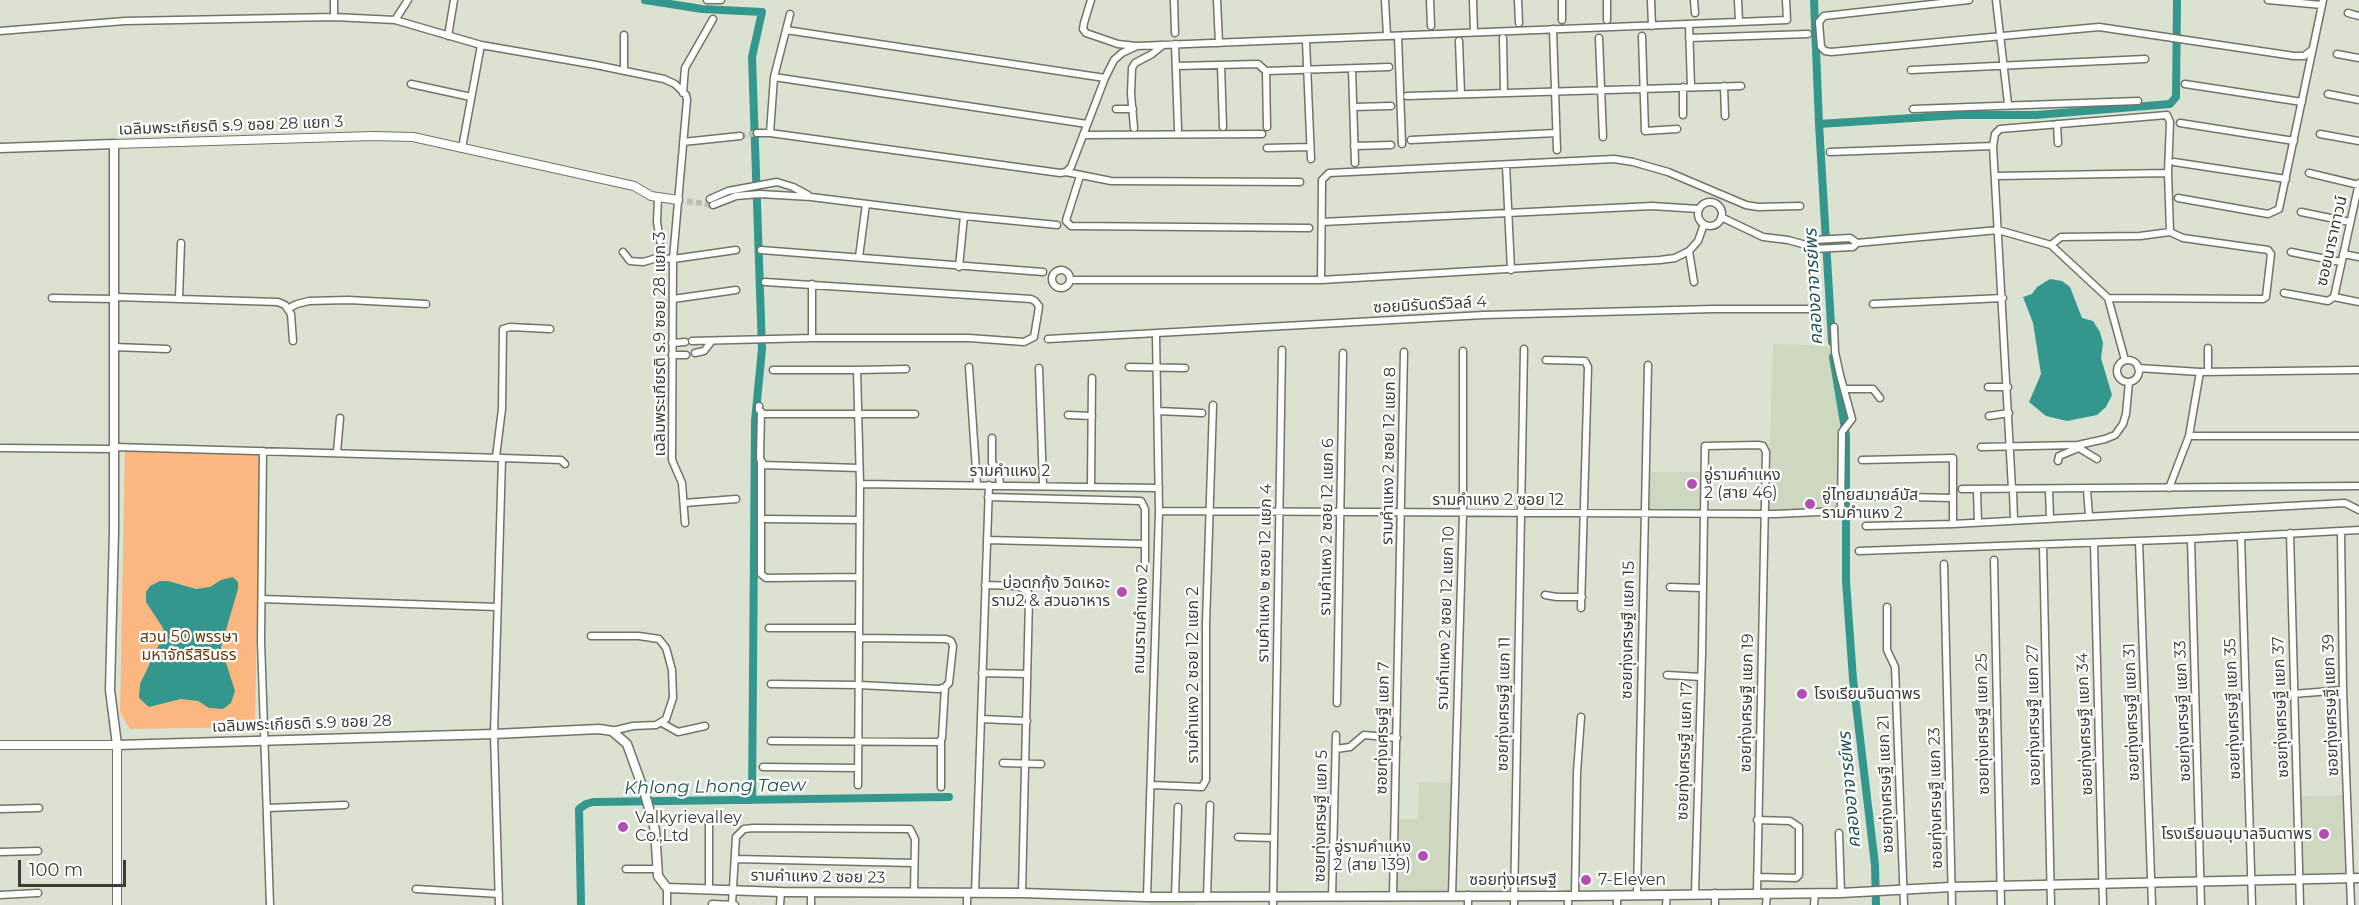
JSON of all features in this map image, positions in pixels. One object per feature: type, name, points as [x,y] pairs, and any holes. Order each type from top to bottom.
[{"type":"main road","name":"เฉลิมพระเกียรติ ร.9 ซอย 28 แยก 3","points":[[0,148],[114,144]]},
{"type":"main road","points":[[114,144],[114,531],[110,690],[117,745]]},
{"type":"main road","points":[[609,730],[627,744],[655,830],[657,869],[661,881],[667,888]]},
{"type":"main road","name":"เฉลิมพระเกียรติ ร.9 ซอย 28","points":[[117,745],[609,730]]},
{"type":"main road","name":"ซอยทุ่งเศรษฐี","points":[[1147,901],[1175,897],[1190,901],[1208,897],[1320,901],[1332,897],[1370,901],[1393,896],[1419,901],[1452,896],[1468,900],[1514,895],[1570,899],[1637,894],[1841,893],[1951,887],[2354,878]]},
{"type":"main road","name":"รามคำแหง 2 ซอย 23","points":[[667,888],[780,892],[1022,893],[1147,901]]},
{"type":"street","points":[[334,0],[334,17]]},
{"type":"street","points":[[395,20],[408,0]]},
{"type":"street","points":[[448,36],[454,0]]},
{"type":"street","points":[[707,0],[721,0]]},
{"type":"street","points":[[1091,0],[1083,30],[1118,44],[1137,46],[1787,20],[1786,0]]},
{"type":"street","points":[[1174,0],[1175,33]]},
{"type":"street","points":[[1217,0],[1219,43]]},
{"type":"street","points":[[1385,0],[1387,36]]},
{"type":"street","points":[[1430,0],[1431,26]]},
{"type":"street","points":[[1473,0],[1474,32]]},
{"type":"street","points":[[1518,0],[1519,23]]},
{"type":"street","points":[[1562,0],[1562,20]]},
{"type":"street","points":[[1607,0],[1607,20]]},
{"type":"street","points":[[1651,0],[1652,26]]},
{"type":"street","points":[[1694,0],[1695,13]]},
{"type":"street","points":[[1738,0],[1739,21]]},
{"type":"street","points":[[1969,0],[1824,16],[1819,22],[1821,47],[1831,52],[2099,27],[2299,57],[2312,51]]},
{"type":"street","points":[[1996,0],[2008,104]]},
{"type":"street","points":[[2178,198],[2272,213],[2280,207],[2322,3],[2268,0]]},
{"type":"street","points":[[2348,13],[2359,16]]},
{"type":"street","points":[[770,133],[774,77],[790,14]]},
{"type":"street","points":[[0,31],[125,21],[334,17],[395,20],[481,45],[664,79],[675,84],[683,93]]},
{"type":"street","name":"เฉลิมพระเกียรติ ร.9 ซอย 28 แยก 3","points":[[685,523],[682,483],[672,460],[673,260],[687,100],[683,93],[685,68],[713,19]]},
{"type":"street","points":[[1689,24],[1691,87]]},
{"type":"street","points":[[1553,29],[1557,150]]},
{"type":"street","points":[[786,30],[1105,78]]},
{"type":"street","points":[[1689,38],[1808,34]]},
{"type":"street","points":[[624,35],[624,71]]},
{"type":"street","points":[[1398,36],[1402,144]]},
{"type":"street","points":[[1642,36],[1645,131],[1677,129]]},
{"type":"street","points":[[1503,38],[1504,92]]},
{"type":"street","points":[[1599,38],[1603,137]]},
{"type":"street","points":[[1306,41],[1311,159]]},
{"type":"street","points":[[1459,41],[1461,94]]},
{"type":"street","points":[[1134,128],[1131,94],[1132,68],[1135,63],[1152,54],[1163,44]]},
{"type":"street","points":[[1175,44],[1178,129]]},
{"type":"street","points":[[462,148],[481,45]]},
{"type":"street","points":[[1066,172],[1071,167],[1114,60],[1122,53],[1137,46]]},
{"type":"street","points":[[2337,54],[2359,58]]},
{"type":"street","points":[[1911,70],[2145,59]]},
{"type":"street","points":[[1176,66],[1258,64],[1266,71],[1389,67]]},
{"type":"street","points":[[1221,66],[1223,127]]},
{"type":"street","points":[[1352,69],[1355,164]]},
{"type":"street","points":[[1266,71],[1267,127]]},
{"type":"street","points":[[774,77],[1087,124]]},
{"type":"street","points":[[411,84],[471,97]]},
{"type":"street","points":[[2186,84],[2302,102]]},
{"type":"street","points":[[1724,86],[1725,116]]},
{"type":"street","points":[[1407,96],[1741,86]]},
{"type":"street","points":[[1683,87],[1683,115]]},
{"type":"street","points":[[2328,94],[2359,100]]},
{"type":"street","points":[[1912,109],[2138,101]]},
{"type":"street","points":[[1353,107],[1391,106]]},
{"type":"street","points":[[1116,109],[1133,109]]},
{"type":"street","points":[[2014,520],[1995,134],[2000,129],[2165,114],[2169,117],[2170,122],[2168,172],[2170,232]]},
{"type":"street","points":[[2180,123],[2294,141]]},
{"type":"street","points":[[2057,124],[2058,143]]},
{"type":"street","points":[[757,134],[770,133],[1066,172],[1111,181],[1300,182]]},
{"type":"street","points":[[1411,140],[1556,133]]},
{"type":"street","points":[[1083,135],[1262,134]]},
{"type":"street","points":[[2320,134],[2359,141]]},
{"type":"street","name":"เฉลิมพระเกียรติ ร.9 ซอย 28 แยก 3","points":[[114,144],[373,136],[413,137],[634,186],[651,196],[678,200]]},
{"type":"street","points":[[683,142],[740,136]]},
{"type":"street","points":[[1354,146],[1391,145]]},
{"type":"street","points":[[1830,152],[1994,146]]},
{"type":"street","points":[[1267,148],[1311,147]]},
{"type":"street","points":[[1321,280],[1322,180],[1329,173],[1614,159],[1668,172],[1753,206],[1800,206]]},
{"type":"street","points":[[2174,162],[2286,179]]},
{"type":"street","points":[[1506,165],[1511,270]]},
{"type":"street","points":[[1996,176],[2168,172]]},
{"type":"street","points":[[2309,173],[2359,184]]},
{"type":"street","points":[[1080,176],[1066,221],[1071,226],[1309,228]]},
{"type":"street","points":[[746,192],[767,183],[784,183],[811,197]]},
{"type":"street","name":"ซอยนาราทาวน์","points":[[2331,299],[2354,217],[2359,184]]},
{"type":"street","points":[[712,202],[728,191],[746,192],[811,197],[1057,225]]},
{"type":"street","points":[[1713,202],[1720,194]]},
{"type":"street","points":[[658,197],[657,222],[660,241]]},
{"type":"street","points":[[1706,202],[1713,202],[1719,207],[1721,217],[1714,225],[1704,224],[1699,219],[1699,209],[1706,202]]},
{"type":"street","points":[[860,257],[866,204]]},
{"type":"street","points":[[1322,222],[1652,206],[1699,209]]},
{"type":"street","points":[[2301,212],[2354,217]]},
{"type":"street","points":[[958,267],[964,216]]},
{"type":"street","points":[[1721,217],[1763,237],[1806,245],[1813,240],[1850,238],[1857,243],[1998,231],[2051,245],[2108,298],[2125,360]]},
{"type":"street","points":[[1071,280],[1321,280],[1668,260],[1689,251],[1698,242],[1704,224]]},
{"type":"street","points":[[2051,245],[2061,237],[2140,236],[2170,232],[2183,238],[2268,250],[2272,260],[2266,297],[2260,299],[2108,298]]},
{"type":"street","points":[[179,297],[181,243]]},
{"type":"street","points":[[623,252],[630,261],[643,262],[657,258],[673,260],[736,250]]},
{"type":"street","points":[[761,250],[1043,272]]},
{"type":"street","points":[[1689,251],[1694,282]]},
{"type":"street","points":[[2291,252],[2341,262]]},
{"type":"street","points":[[2343,254],[2359,257]]},
{"type":"street","points":[[672,343],[733,339],[812,338],[969,338],[1024,342],[1034,337],[1039,306],[1035,300],[1031,299],[765,282]]},
{"type":"street","points":[[812,284],[812,338]]},
{"type":"street","points":[[673,299],[736,290]]},
{"type":"street","points":[[2284,293],[2359,302]]},
{"type":"street","points":[[52,298],[179,297],[278,302],[289,308],[293,341]]},
{"type":"street","points":[[1873,304],[2003,298]]},
{"type":"street","points":[[289,308],[309,301],[348,300],[426,304]]},
{"type":"street","name":"ซอยนิรันดร์วิลล์ 4","points":[[1048,339],[1496,315],[1713,309],[1814,309]]},
{"type":"street","points":[[499,905],[494,734],[503,329],[510,327],[550,330]]},
{"type":"street","points":[[1834,327],[1835,352],[1845,389],[1873,389],[1880,398]]},
{"type":"street","name":"ถนนรามคำแหง 2","points":[[1147,901],[1159,511],[1156,334]]},
{"type":"street","points":[[695,353],[704,351],[711,342]]},
{"type":"street","points":[[114,347],[167,349]]},
{"type":"street","points":[[2208,348],[2208,372]]},
{"type":"street","name":"ซอยทุ่งเศรษฐี แยก 11","points":[[1514,905],[1524,349]]},
{"type":"street","name":"รามคำแหง ๒ ซอย 12 แยก 4","points":[[1273,901],[1282,350]]},
{"type":"street","name":"รามคำแหง 2 ซอย 12 แยก 10","points":[[1452,896],[1463,513],[1463,351]]},
{"type":"street","name":"รามคำแหง 2 ซอย 12 แยก 6","points":[[1337,703],[1343,352]]},
{"type":"street","name":"รามคำแหง 2 ซอย 12 แยก 8","points":[[1400,560],[1404,352]]},
{"type":"street","points":[[672,355],[686,355]]},
{"type":"street","points":[[1546,360],[1587,363],[1581,608]]},
{"type":"street","points":[[2125,360],[2132,361],[2138,368],[2200,372],[2359,370]]},
{"type":"street","points":[[2125,360],[2117,368],[2116,374],[2123,382],[2137,378],[2138,368]]},
{"type":"street","name":"ซอยทุ่งเศรษฐี แยก 15","points":[[1637,894],[1648,365]]},
{"type":"street","points":[[969,367],[977,485]]},
{"type":"street","points":[[1129,367],[1185,368]]},
{"type":"street","points":[[1039,368],[1043,484]]},
{"type":"street","points":[[773,370],[906,369]]},
{"type":"street","points":[[857,370],[860,484],[858,785]]},
{"type":"street","points":[[2169,488],[2189,436],[2200,372]]},
{"type":"street","points":[[1091,486],[1092,378]]},
{"type":"street","points":[[2058,461],[2059,456],[2106,439],[2120,430],[2126,414],[2129,382]]},
{"type":"street","points":[[1988,387],[2008,387]]},
{"type":"street","name":"รามคำแหง 2 ซอย 12","points":[[1159,511],[1765,514],[1837,512],[1841,511],[1842,506],[1842,435],[1852,416],[1845,389]]},
{"type":"street","points":[[1209,511],[1213,405]]},
{"type":"street","points":[[859,577],[766,578],[761,574],[760,409],[859,414],[915,414]]},
{"type":"street","points":[[1158,411],[1202,413]]},
{"type":"street","points":[[1989,416],[2009,413]]},
{"type":"street","points":[[1068,416],[1092,416]]},
{"type":"street","points":[[337,452],[340,418]]},
{"type":"street","points":[[2189,436],[2359,436]]},
{"type":"street","points":[[992,438],[992,463],[998,469],[1000,484]]},
{"type":"street","name":"ซอยทุ่งเศรษฐี แยก 19","points":[[1704,513],[1705,446],[1763,446],[1766,452],[1757,877],[1766,905]]},
{"type":"street","points":[[1981,447],[2082,446],[2097,459]]},
{"type":"street","points":[[0,448],[337,452],[561,459],[565,464]]},
{"type":"street","points":[[263,451],[264,739],[270,905]]},
{"type":"street","points":[[1862,460],[1953,458],[1953,524]]},
{"type":"street","points":[[761,462],[767,466],[859,468]]},
{"type":"street","name":"รามคำแหง 2","points":[[860,484],[1043,484],[1159,488]]},
{"type":"street","points":[[967,905],[971,893],[981,719],[989,485]]},
{"type":"street","points":[[1962,489],[2359,486]]},
{"type":"street","points":[[2049,490],[2050,518]]},
{"type":"street","points":[[2087,490],[2089,516]]},
{"type":"street","points":[[1977,491],[1978,522]]},
{"type":"street","points":[[988,496],[1141,501],[1145,509],[1145,562]]},
{"type":"street","points":[[1863,496],[1953,498]]},
{"type":"street","points":[[684,503],[736,499]]},
{"type":"street","points":[[1866,526],[1953,524],[2345,503],[2359,510]]},
{"type":"street","name":"รามคำแหง 2 ซอย 12 แยก 2","points":[[1152,784],[1202,787],[1206,783],[1209,511]]},
{"type":"street","name":"ซอยทุ่งเศรษฐี แยก 17","points":[[1695,893],[1704,513]]},
{"type":"street","points":[[765,519],[860,520]]},
{"type":"street","points":[[1858,551],[2191,539],[2359,530]]},
{"type":"street","name":"ซอยทุ่งเศรษฐี แยก 39","points":[[2341,531],[2343,690],[2354,878],[2351,905]]},
{"type":"street","name":"ซอยทุ่งเศรษฐี แยก 37","points":[[2290,533],[2300,905]]},
{"type":"street","name":"ซอยทุ่งเศรษฐี แยก 35","points":[[2241,536],[2252,905]]},
{"type":"street","name":"ซอยทุ่งเศรษฐี แยก 33","points":[[2191,539],[2201,905]]},
{"type":"street","points":[[987,540],[1145,544]]},
{"type":"street","name":"ซอยทุ่งเศรษฐี แยก 31","points":[[2139,541],[2152,905]]},
{"type":"street","name":"ซอยทุ่งเศรษฐี แยก 34","points":[[2094,543],[2103,905]]},
{"type":"street","name":"ซอยทุ่งเศรษฐี แยก 27","points":[[2043,545],[2051,905]]},
{"type":"street","name":"ซอยทุ่งเศรษฐี แยก 7","points":[[1393,896],[1400,560]]},
{"type":"street","name":"ซอยทุ่งเศรษฐี แยก 25","points":[[1994,560],[2001,905]]},
{"type":"street","name":"ซอยทุ่งเศรษฐี แยก 23","points":[[1944,564],[1952,905]]},
{"type":"street","points":[[985,585],[1018,586],[1028,592],[1022,893]]},
{"type":"street","points":[[1670,587],[1702,588]]},
{"type":"street","points":[[1545,595],[1582,597]]},
{"type":"street","points":[[262,599],[497,607]]},
{"type":"street","name":"ซอยทุ่งเศรษฐี แยก 21","points":[[1887,607],[1887,650],[1895,667],[1904,905]]},
{"type":"street","points":[[769,628],[859,628]]},
{"type":"street","points":[[591,636],[659,639],[666,648],[672,670],[673,698],[670,714],[662,723]]},
{"type":"street","points":[[771,684],[939,689],[949,683],[954,655],[951,641],[936,638],[859,638]]},
{"type":"street","points":[[982,673],[1028,674]]},
{"type":"street","points":[[1667,675],[1701,677]]},
{"type":"street","points":[[941,787],[941,741],[945,687]]},
{"type":"street","points":[[2293,694],[2343,690]]},
{"type":"street","points":[[1570,899],[1581,717]]},
{"type":"street","points":[[981,719],[1027,721]]},
{"type":"street","points":[[609,730],[662,723],[678,732],[705,726]]},
{"type":"street","name":"ซอยทุ่งเศรษฐี แยก 5","points":[[1332,897],[1336,735]]},
{"type":"street","points":[[1336,749],[1350,747],[1364,735],[1397,738]]},
{"type":"street","points":[[771,741],[941,741]]},
{"type":"street","name":"เฉลิมพระเกียรติ ร.9 ซอย 28","points":[[0,745],[117,745]]},
{"type":"street","points":[[117,745],[117,905]]},
{"type":"street","points":[[1003,763],[1041,764]]},
{"type":"street","points":[[763,767],[858,768]]},
{"type":"street","points":[[267,808],[345,806]]},
{"type":"street","points":[[1208,897],[1210,806]]},
{"type":"street","points":[[1175,897],[1178,807]]},
{"type":"street","points":[[0,809],[39,808]]},
{"type":"street","points":[[709,818],[712,904],[734,905],[736,837],[744,829],[910,829],[913,834],[914,893]]},
{"type":"street","points":[[1757,820],[1790,821],[1799,827],[1799,875],[1796,878],[1757,877]]},
{"type":"street","points":[[1839,833],[1841,893]]},
{"type":"street","points":[[1239,837],[1274,838]]},
{"type":"street","points":[[0,852],[38,851]]},
{"type":"street","points":[[735,859],[914,864]]},
{"type":"street","points":[[626,868],[657,869]]},
{"type":"street","points":[[667,888],[667,905]]},
{"type":"street","points":[[416,889],[499,894]]},
{"type":"street","points":[[780,892],[780,905]]},
{"type":"street","points":[[811,892],[811,905]]},
{"type":"street","points":[[0,894],[38,893]]},
{"type":"street","points":[[1715,893],[1715,905]]},
{"type":"street","points":[[1814,905],[1815,893]]},
{"type":"street","points":[[1666,905],[1667,894]]},
{"type":"street","points":[[1617,895],[1617,905]]},
{"type":"shaded area","points":[[1773,344],[1829,346],[1841,421],[1841,503],[1836,510],[1768,510]]},
{"type":"shaded area","points":[[1649,472],[1703,472],[1702,510],[1647,509]]},
{"type":"shaded area","points":[[1419,782],[1453,783],[1450,891],[1396,891],[1397,819],[1418,819]]},
{"type":"shaded area","name":"โรงเรียนอนุบาลจินดาพร","points":[[2344,795],[2346,873],[2303,874],[2301,796]]},
{"type":"shaded area","points":[[1195,900],[1195,905],[1150,905],[1150,901]]},
{"type":"green space","name":"สวน 50 พรรษา มหาจักรีสิรินธร","points":[[125,447],[260,451],[255,727],[130,729],[120,712]]},
{"type":"water","points":[[2050,279],[2062,281],[2070,287],[2082,318],[2093,321],[2100,332],[2103,343],[2101,358],[2112,395],[2106,407],[2097,415],[2067,421],[2046,416],[2029,402],[2041,374],[2033,323],[2023,297],[2032,294],[2037,287]]},
{"type":"water","points":[[233,577],[238,582],[238,589],[221,647],[235,691],[231,703],[223,709],[209,708],[198,701],[181,699],[149,707],[139,698],[140,684],[164,634],[163,628],[146,602],[146,592],[150,586],[160,581],[196,589],[210,587],[221,580]]},
{"type":"waterway","points":[[645,0],[702,9],[762,12],[752,57],[762,349],[755,421],[752,800]]},
{"type":"waterway","points":[[1814,0],[1819,124]]},
{"type":"waterway","name":"คลองอาจารย์พร","points":[[1832,342],[1819,124],[1959,115],[2036,115],[2170,104],[2176,97],[2177,0]]},
{"type":"waterway","name":"คลองอาจารย์พร","points":[[1833,357],[1846,435],[1846,581],[1853,679],[1875,865],[1876,905]]},
{"type":"waterway","name":"Khlong Lhong Taew","points":[[581,905],[579,809],[586,804],[593,802],[949,797]]},
{"type":"tunnel","points":[[740,136],[757,133]]},
{"type":"tunnel","points":[[678,200],[713,205]]},
{"type":"place","name":"อู่รามคำแหง 2 (สาย 46)","points":[[1692,484]]},
{"type":"place","name":"อู่ไทยสมายล์บัส รามคำแหง 2","points":[[1810,504]]},
{"type":"place","name":"บ่อตกกุ้ง วิดเหอะ ราม2 & สวนอาหาร","points":[[1122,592]]},
{"type":"place","name":"โรงเรียนจินดาพร","points":[[1802,694]]},
{"type":"place","name":"Valkyrievalley Co.,Ltd","points":[[623,827]]},
{"type":"place","name":"โรงเรียนอนุบาลจินดาพร","points":[[2324,834]]},
{"type":"place","name":"อู่รามคำแหง 2 (สาย 139)","points":[[1423,856]]},
{"type":"place","name":"7-Eleven","points":[[1586,880]]}]
